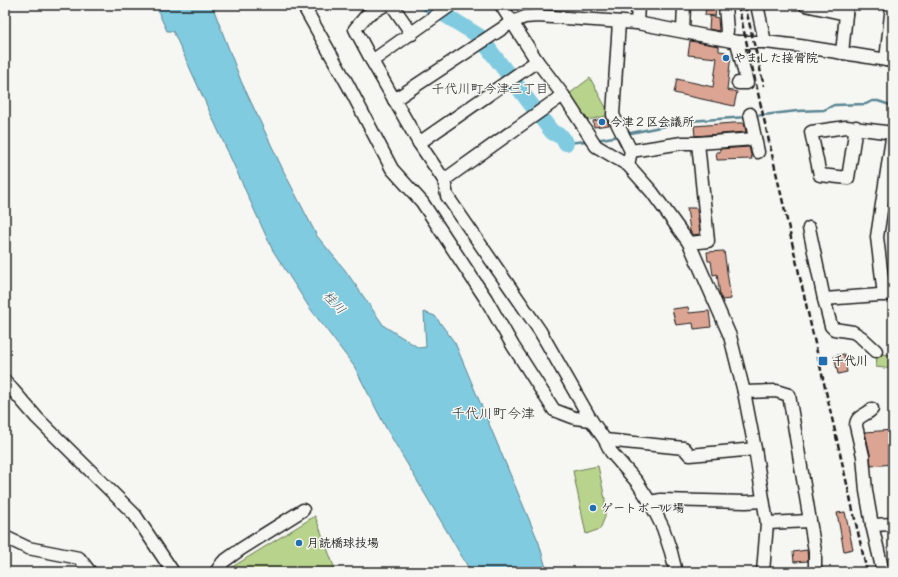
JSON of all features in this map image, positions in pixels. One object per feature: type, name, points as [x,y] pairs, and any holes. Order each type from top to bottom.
[{"type":"street","points":[[303,5],[348,85],[392,169],[422,202],[486,299],[513,346],[554,410],[575,418],[591,420]]},
{"type":"street","points":[[384,5],[363,10],[355,29],[394,100],[444,180],[447,196],[540,331],[611,452],[637,482],[650,502],[667,540],[676,572]]},
{"type":"street","points":[[392,5],[412,34]]},
{"type":"street","points":[[372,61],[412,34],[449,5]]},
{"type":"street","points":[[501,5],[537,61],[563,95],[596,146],[628,165],[652,192],[689,243],[730,336],[744,392],[767,523],[763,572]]},
{"type":"street","points":[[637,23],[638,5]]},
{"type":"street","points":[[683,31],[684,5]]},
{"type":"street","points":[[726,5],[727,31],[747,83],[738,83]]},
{"type":"street","points":[[757,5],[765,42]]},
{"type":"street","points":[[805,5],[847,10],[842,53]]},
{"type":"street","points":[[394,100],[512,22],[525,17],[538,16],[637,23],[731,41],[765,42],[800,46],[890,60],[892,5]]},
{"type":"street","points":[[619,22],[613,115],[631,151],[628,165]]},
{"type":"street","points":[[420,143],[537,61]]},
{"type":"street","points":[[444,180],[563,95]]},
{"type":"street","points":[[750,116],[758,152]]},
{"type":"street","points":[[824,299],[889,294],[878,237],[893,133],[856,127],[811,132],[820,175],[848,178],[856,127]]},
{"type":"street","points":[[631,151],[682,143],[755,139]]},
{"type":"street","points":[[689,243],[708,241],[698,143]]},
{"type":"street","points":[[809,228],[831,326],[834,329],[853,332],[861,336],[876,351]]},
{"type":"street","points":[[5,380],[37,418],[136,515],[173,572]]},
{"type":"street","points":[[744,392],[776,391],[789,395],[815,551],[815,572]]},
{"type":"street","points":[[872,409],[868,414],[858,418],[856,421],[856,426],[863,456],[866,491],[872,525],[883,572]]},
{"type":"street","points":[[605,440],[684,448],[690,455],[755,449]]},
{"type":"street","points":[[650,502],[661,500],[763,501]]},
{"type":"street","points":[[216,572],[223,562],[241,549],[303,510]]},
{"type":"street","points":[[767,523],[810,521]]},
{"type":"street","points":[[872,525],[893,524]]},
{"type":"street","points":[[5,537],[28,548],[79,558],[90,572]]},
{"type":"green space","points":[[590,78],[610,115],[588,120],[569,94]]},
{"type":"green space","points":[[881,354],[893,355],[893,369],[876,367],[877,356]]},
{"type":"green space","name":"ゲートボール場","points":[[598,466],[605,499],[605,517],[600,529],[586,534],[573,471]]},
{"type":"green space","name":"月読橋球技場","points":[[315,516],[336,572],[228,572],[229,569]]},
{"type":"water","name":"桂川","points":[[156,5],[212,5],[241,81],[284,172],[317,236],[345,270],[384,326],[419,348],[426,347],[424,312],[435,316],[455,343],[539,543],[547,572],[471,572],[386,428],[354,366],[309,307],[272,249],[173,31],[167,31]]},
{"type":"building","points":[[706,5],[717,5],[715,16],[705,15]]},
{"type":"building","points":[[710,16],[718,18],[719,31],[709,29]]},
{"type":"building","points":[[690,41],[719,46],[719,51],[726,52],[726,54],[731,55],[727,90],[737,92],[734,106],[674,93],[677,79],[713,87],[717,58],[688,55]]},
{"type":"building","name":"今津２区会議所","points":[[606,118],[609,125],[594,127],[593,121]]},
{"type":"building","points":[[744,123],[746,132],[695,136],[694,126]]},
{"type":"building","points":[[749,147],[752,159],[717,160],[716,152],[720,152],[720,149]]},
{"type":"building","points":[[687,208],[696,208],[697,210],[700,234],[693,235],[690,231]]},
{"type":"building","points":[[724,251],[731,299],[722,300],[717,274],[713,275],[711,261],[708,261],[707,252]]},
{"type":"building","points":[[688,307],[689,313],[709,311],[711,327],[694,329],[693,323],[676,325],[672,309]]},
{"type":"building","points":[[844,354],[847,372],[838,374],[834,356]]},
{"type":"building","points":[[893,430],[893,464],[871,466],[865,432]]},
{"type":"building","points":[[845,512],[853,549],[844,551],[837,513]]},
{"type":"building","points":[[807,550],[808,561],[794,562],[793,552]]},
{"type":"waterway","points":[[429,5],[479,36],[552,132],[562,137],[566,143]]},
{"type":"waterway","points":[[754,116],[797,111],[824,110],[834,105],[866,104],[872,101],[878,101],[893,106]]},
{"type":"waterway","points":[[626,134],[689,121],[747,117]]},
{"type":"waterway","points":[[596,140],[619,136]]},
{"type":"waterway","points":[[566,143],[587,141]]},
{"type":"railway","points":[[738,5],[867,572]]},
{"type":"railway","points":[[745,5],[764,86]]},
{"type":"place","name":"やました接骨院","points":[[726,58]]},
{"type":"place","name":"今津２区会議所","points":[[602,122]]},
{"type":"place","name":"千代川","points":[[823,361]]},
{"type":"place","name":"ゲートボール場","points":[[593,508]]},
{"type":"place","name":"月読橋球技場","points":[[299,543]]},
{"type":"district","name":"千代川町今津三丁目","points":[[490,88]]},
{"type":"district","name":"千代川町今津","points":[[493,413]]}]
